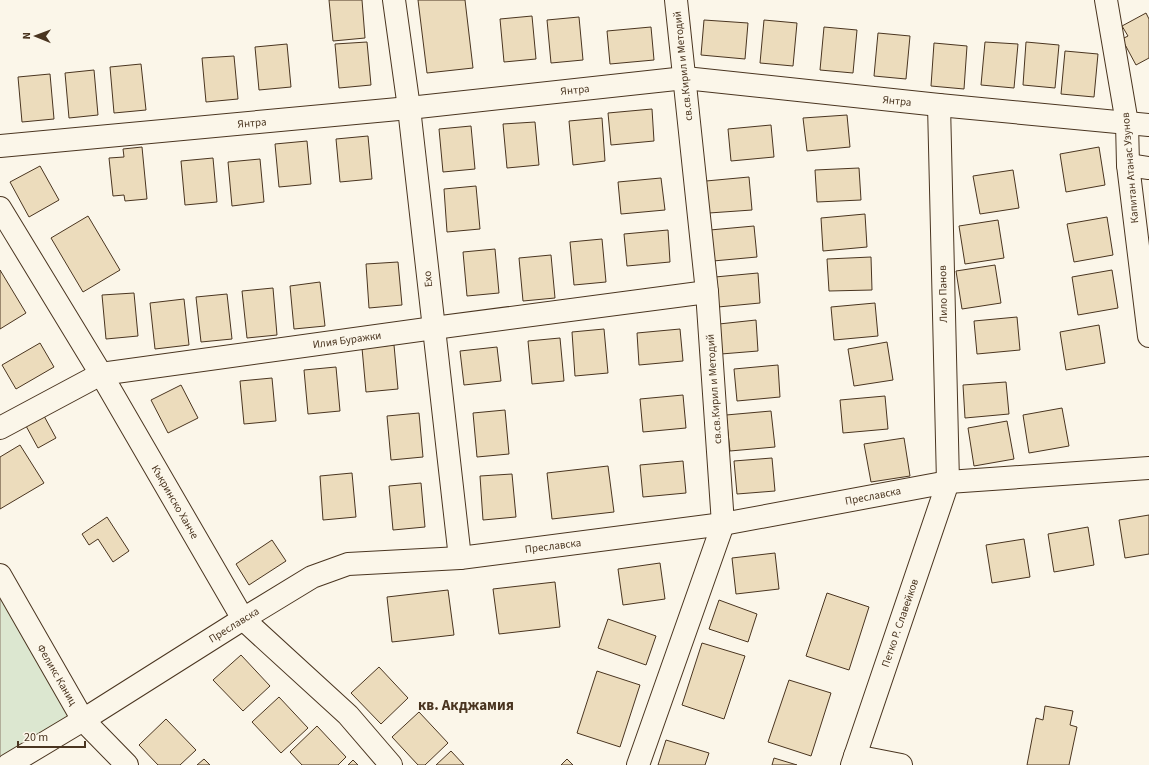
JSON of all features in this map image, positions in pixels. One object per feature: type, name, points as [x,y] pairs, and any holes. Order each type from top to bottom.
[{"type":"street","name":"Ехо","points":[[394,0],[409,108],[460,558]]},
{"type":"street","name":"св.св.Кирил и Методий","points":[[638,765],[723,524],[707,292],[676,0]]},
{"type":"street","name":"Капитан Атанас Узунов","points":[[1106,0],[1127,123],[1138,166],[1149,336]]},
{"type":"street","name":"Янтра","points":[[0,146],[409,108],[685,78],[938,105],[1149,125]]},
{"type":"street","name":"Лило Панов","points":[[938,105],[948,482]]},
{"type":"street","name":"Къкринско Ханче","points":[[0,208],[101,374],[243,619],[348,715],[391,765]]},
{"type":"street","name":"Илия Буражки","points":[[0,428],[101,374],[707,292]]},
{"type":"street","name":"Преславска","points":[[8,765],[312,577],[348,564],[460,558],[723,524],[948,482],[1149,468]]},
{"type":"street","name":"Петко Р. Славейков","points":[[853,760],[948,482]]},
{"type":"street","name":"Феликс Каниц","points":[[0,575],[83,720],[127,765]]},
{"type":"street","points":[[853,760],[902,765]]},
{"type":"green space","points":[[0,575],[83,720],[0,765]]},
{"type":"building","points":[[329,0],[362,0],[365,38],[333,41]]},
{"type":"building","points":[[418,0],[465,0],[473,68],[427,73]]},
{"type":"building","points":[[1146,13],[1149,19],[1149,58],[1136,65],[1122,39],[1128,36],[1122,26]]},
{"type":"building","points":[[532,16],[536,59],[504,62],[500,19]]},
{"type":"building","points":[[579,17],[583,60],[551,63],[547,20]]},
{"type":"building","points":[[704,20],[748,23],[745,59],[701,55]]},
{"type":"building","points":[[764,20],[797,23],[793,66],[760,63]]},
{"type":"building","points":[[651,27],[654,60],[610,64],[607,31]]},
{"type":"building","points":[[824,27],[857,30],[853,73],[820,70]]},
{"type":"building","points":[[878,33],[910,36],[906,79],[874,76]]},
{"type":"building","points":[[367,42],[371,85],[339,88],[335,44]]},
{"type":"building","points":[[985,42],[1018,44],[1014,88],[981,85]]},
{"type":"building","points":[[1026,42],[1059,45],[1055,88],[1023,85]]},
{"type":"building","points":[[934,43],[967,46],[964,89],[931,86]]},
{"type":"building","points":[[287,44],[291,87],[259,90],[255,47]]},
{"type":"building","points":[[1065,51],[1098,54],[1094,97],[1061,94]]},
{"type":"building","points":[[234,56],[238,99],[206,102],[202,58]]},
{"type":"building","points":[[141,64],[146,110],[114,113],[110,67]]},
{"type":"building","points":[[94,70],[98,115],[69,118],[65,73]]},
{"type":"building","points":[[50,74],[54,119],[22,122],[18,77]]},
{"type":"building","points":[[652,109],[654,141],[611,145],[608,113]]},
{"type":"building","points":[[847,115],[850,147],[807,151],[803,118]]},
{"type":"building","points":[[602,118],[605,161],[573,165],[569,121]]},
{"type":"building","points":[[535,122],[539,165],[507,168],[503,124]]},
{"type":"building","points":[[771,125],[774,157],[731,161],[728,129]]},
{"type":"building","points":[[471,126],[475,169],[443,172],[439,129]]},
{"type":"building","points":[[368,136],[372,179],[340,182],[336,139]]},
{"type":"building","points":[[307,141],[311,184],[279,187],[275,144]]},
{"type":"building","points":[[142,147],[147,199],[125,201],[124,195],[113,196],[109,158],[124,157],[123,149]]},
{"type":"building","points":[[1099,147],[1105,185],[1066,192],[1060,154]]},
{"type":"building","points":[[213,158],[217,202],[185,205],[181,161]]},
{"type":"building","points":[[260,159],[264,202],[232,206],[228,162]]},
{"type":"building","points":[[40,166],[59,200],[29,217],[10,182]]},
{"type":"building","points":[[859,168],[861,200],[817,202],[815,170]]},
{"type":"building","points":[[1013,170],[1019,208],[980,214],[973,176]]},
{"type":"building","points":[[749,177],[752,210],[709,213],[706,181]]},
{"type":"building","points":[[661,178],[665,210],[621,214],[618,182]]},
{"type":"building","points":[[476,186],[480,229],[447,232],[444,189]]},
{"type":"building","points":[[865,214],[867,247],[823,251],[821,218]]},
{"type":"building","points":[[88,216],[120,270],[83,292],[51,238]]},
{"type":"building","points":[[1107,217],[1113,255],[1074,262],[1067,224]]},
{"type":"building","points":[[998,220],[1004,258],[965,264],[959,226]]},
{"type":"building","points":[[754,226],[757,257],[713,261],[710,230]]},
{"type":"building","points":[[668,230],[670,262],[627,266],[624,234]]},
{"type":"building","points":[[602,239],[606,282],[574,285],[570,242]]},
{"type":"building","points":[[495,249],[499,293],[467,296],[463,252]]},
{"type":"building","points":[[551,255],[555,298],[523,301],[519,258]]},
{"type":"building","points":[[871,257],[872,290],[829,291],[827,259]]},
{"type":"building","points":[[398,262],[402,305],[369,308],[366,264]]},
{"type":"building","points":[[995,265],[1001,303],[962,309],[956,271]]},
{"type":"building","points":[[0,270],[26,313],[0,329]]},
{"type":"building","points":[[1112,270],[1118,308],[1078,315],[1072,277]]},
{"type":"building","points":[[758,273],[760,303],[718,307],[715,277]]},
{"type":"building","points":[[320,282],[325,326],[294,329],[290,286]]},
{"type":"building","points":[[273,288],[277,335],[247,338],[242,291]]},
{"type":"building","points":[[134,293],[138,336],[106,339],[102,295]]},
{"type":"building","points":[[227,294],[232,339],[201,342],[196,297]]},
{"type":"building","points":[[184,299],[189,345],[155,349],[150,303]]},
{"type":"building","points":[[875,303],[878,336],[834,340],[831,307]]},
{"type":"building","points":[[1017,317],[1020,350],[977,354],[974,321]]},
{"type":"building","points":[[756,320],[758,351],[721,354],[719,324]]},
{"type":"building","points":[[1099,325],[1105,363],[1066,370],[1060,332]]},
{"type":"building","points":[[604,329],[608,373],[575,376],[572,332]]},
{"type":"building","points":[[680,329],[683,361],[639,365],[637,333]]},
{"type":"building","points":[[560,338],[564,381],[532,384],[528,341]]},
{"type":"building","points":[[887,342],[893,380],[854,386],[848,349]]},
{"type":"building","points":[[40,343],[54,367],[16,389],[2,365]]},
{"type":"building","points":[[394,345],[398,389],[366,392],[362,348]]},
{"type":"building","points":[[497,347],[501,381],[464,385],[460,351]]},
{"type":"building","points":[[778,365],[780,397],[737,401],[734,369]]},
{"type":"building","points":[[336,367],[340,411],[308,414],[304,370]]},
{"type":"building","points":[[272,378],[276,421],[244,424],[240,381]]},
{"type":"building","points":[[1006,382],[1009,414],[965,418],[963,385]]},
{"type":"building","points":[[181,385],[198,418],[168,433],[151,400]]},
{"type":"building","points":[[683,395],[686,428],[643,432],[640,399]]},
{"type":"building","points":[[885,396],[888,429],[843,433],[840,400]]},
{"type":"building","points":[[1062,408],[1069,446],[1029,453],[1023,415]]},
{"type":"building","points":[[505,410],[509,454],[477,457],[473,413]]},
{"type":"building","points":[[771,411],[775,447],[730,451],[726,415]]},
{"type":"building","points":[[419,413],[423,457],[391,460],[387,416]]},
{"type":"building","points":[[44,416],[56,438],[38,448],[26,426]]},
{"type":"building","points":[[1007,421],[1014,459],[974,466],[968,428]]},
{"type":"building","points":[[904,438],[910,476],[871,482],[864,444]]},
{"type":"building","points":[[20,445],[44,483],[0,509],[0,457]]},
{"type":"building","points":[[772,458],[775,491],[737,494],[734,461]]},
{"type":"building","points":[[683,461],[686,493],[643,497],[640,465]]},
{"type":"building","points":[[608,466],[614,512],[552,519],[547,473]]},
{"type":"building","points":[[352,473],[356,517],[323,520],[320,476]]},
{"type":"building","points":[[512,474],[516,517],[483,520],[480,476]]},
{"type":"building","points":[[421,483],[425,527],[393,530],[389,486]]},
{"type":"building","points":[[1149,515],[1149,554],[1125,558],[1119,520]]},
{"type":"building","points":[[107,517],[129,551],[113,562],[98,539],[89,545],[82,534]]},
{"type":"building","points":[[1088,527],[1094,565],[1054,572],[1048,534]]},
{"type":"building","points":[[1024,539],[1030,577],[992,583],[986,545]]},
{"type":"building","points":[[272,540],[286,561],[249,585],[236,564]]},
{"type":"building","points":[[775,553],[779,589],[736,594],[732,558]]},
{"type":"building","points":[[660,563],[665,599],[623,605],[618,569]]},
{"type":"building","points":[[555,582],[560,627],[499,634],[493,589]]},
{"type":"building","points":[[448,590],[454,635],[392,642],[387,597]]},
{"type":"building","points":[[827,593],[869,607],[849,670],[806,656]]},
{"type":"building","points":[[719,600],[757,614],[748,642],[709,629]]},
{"type":"building","points":[[608,619],[656,636],[646,665],[598,648]]},
{"type":"building","points":[[702,643],[745,656],[724,719],[682,705]]},
{"type":"building","points":[[241,655],[270,686],[243,711],[213,680]]},
{"type":"building","points":[[379,667],[408,698],[381,724],[351,693]]},
{"type":"building","points":[[597,671],[640,685],[620,747],[577,733]]},
{"type":"building","points":[[789,680],[831,693],[811,756],[768,742]]},
{"type":"building","points":[[279,697],[308,728],[281,753],[252,722]]},
{"type":"building","points":[[1045,706],[1073,711],[1070,725],[1077,727],[1069,765],[1027,765],[1036,718],[1043,720]]},
{"type":"building","points":[[419,712],[448,743],[425,765],[418,765],[392,737]]},
{"type":"building","points":[[166,719],[196,750],[180,765],[158,765],[139,745]]},
{"type":"building","points":[[317,726],[346,757],[338,765],[302,765],[290,752]]},
{"type":"building","points":[[666,740],[709,753],[705,765],[658,765]]},
{"type":"building","points":[[451,751],[464,765],[436,765]]},
{"type":"building","points":[[774,758],[797,765],[772,765]]},
{"type":"building","points":[[204,759],[210,765],[197,765]]},
{"type":"building","points":[[567,759],[573,765],[561,765]]},
{"type":"building","points":[[353,760],[358,765],[348,765]]},
{"type":"district","name":"кв. Акджамия","points":[[466,705]]}]
